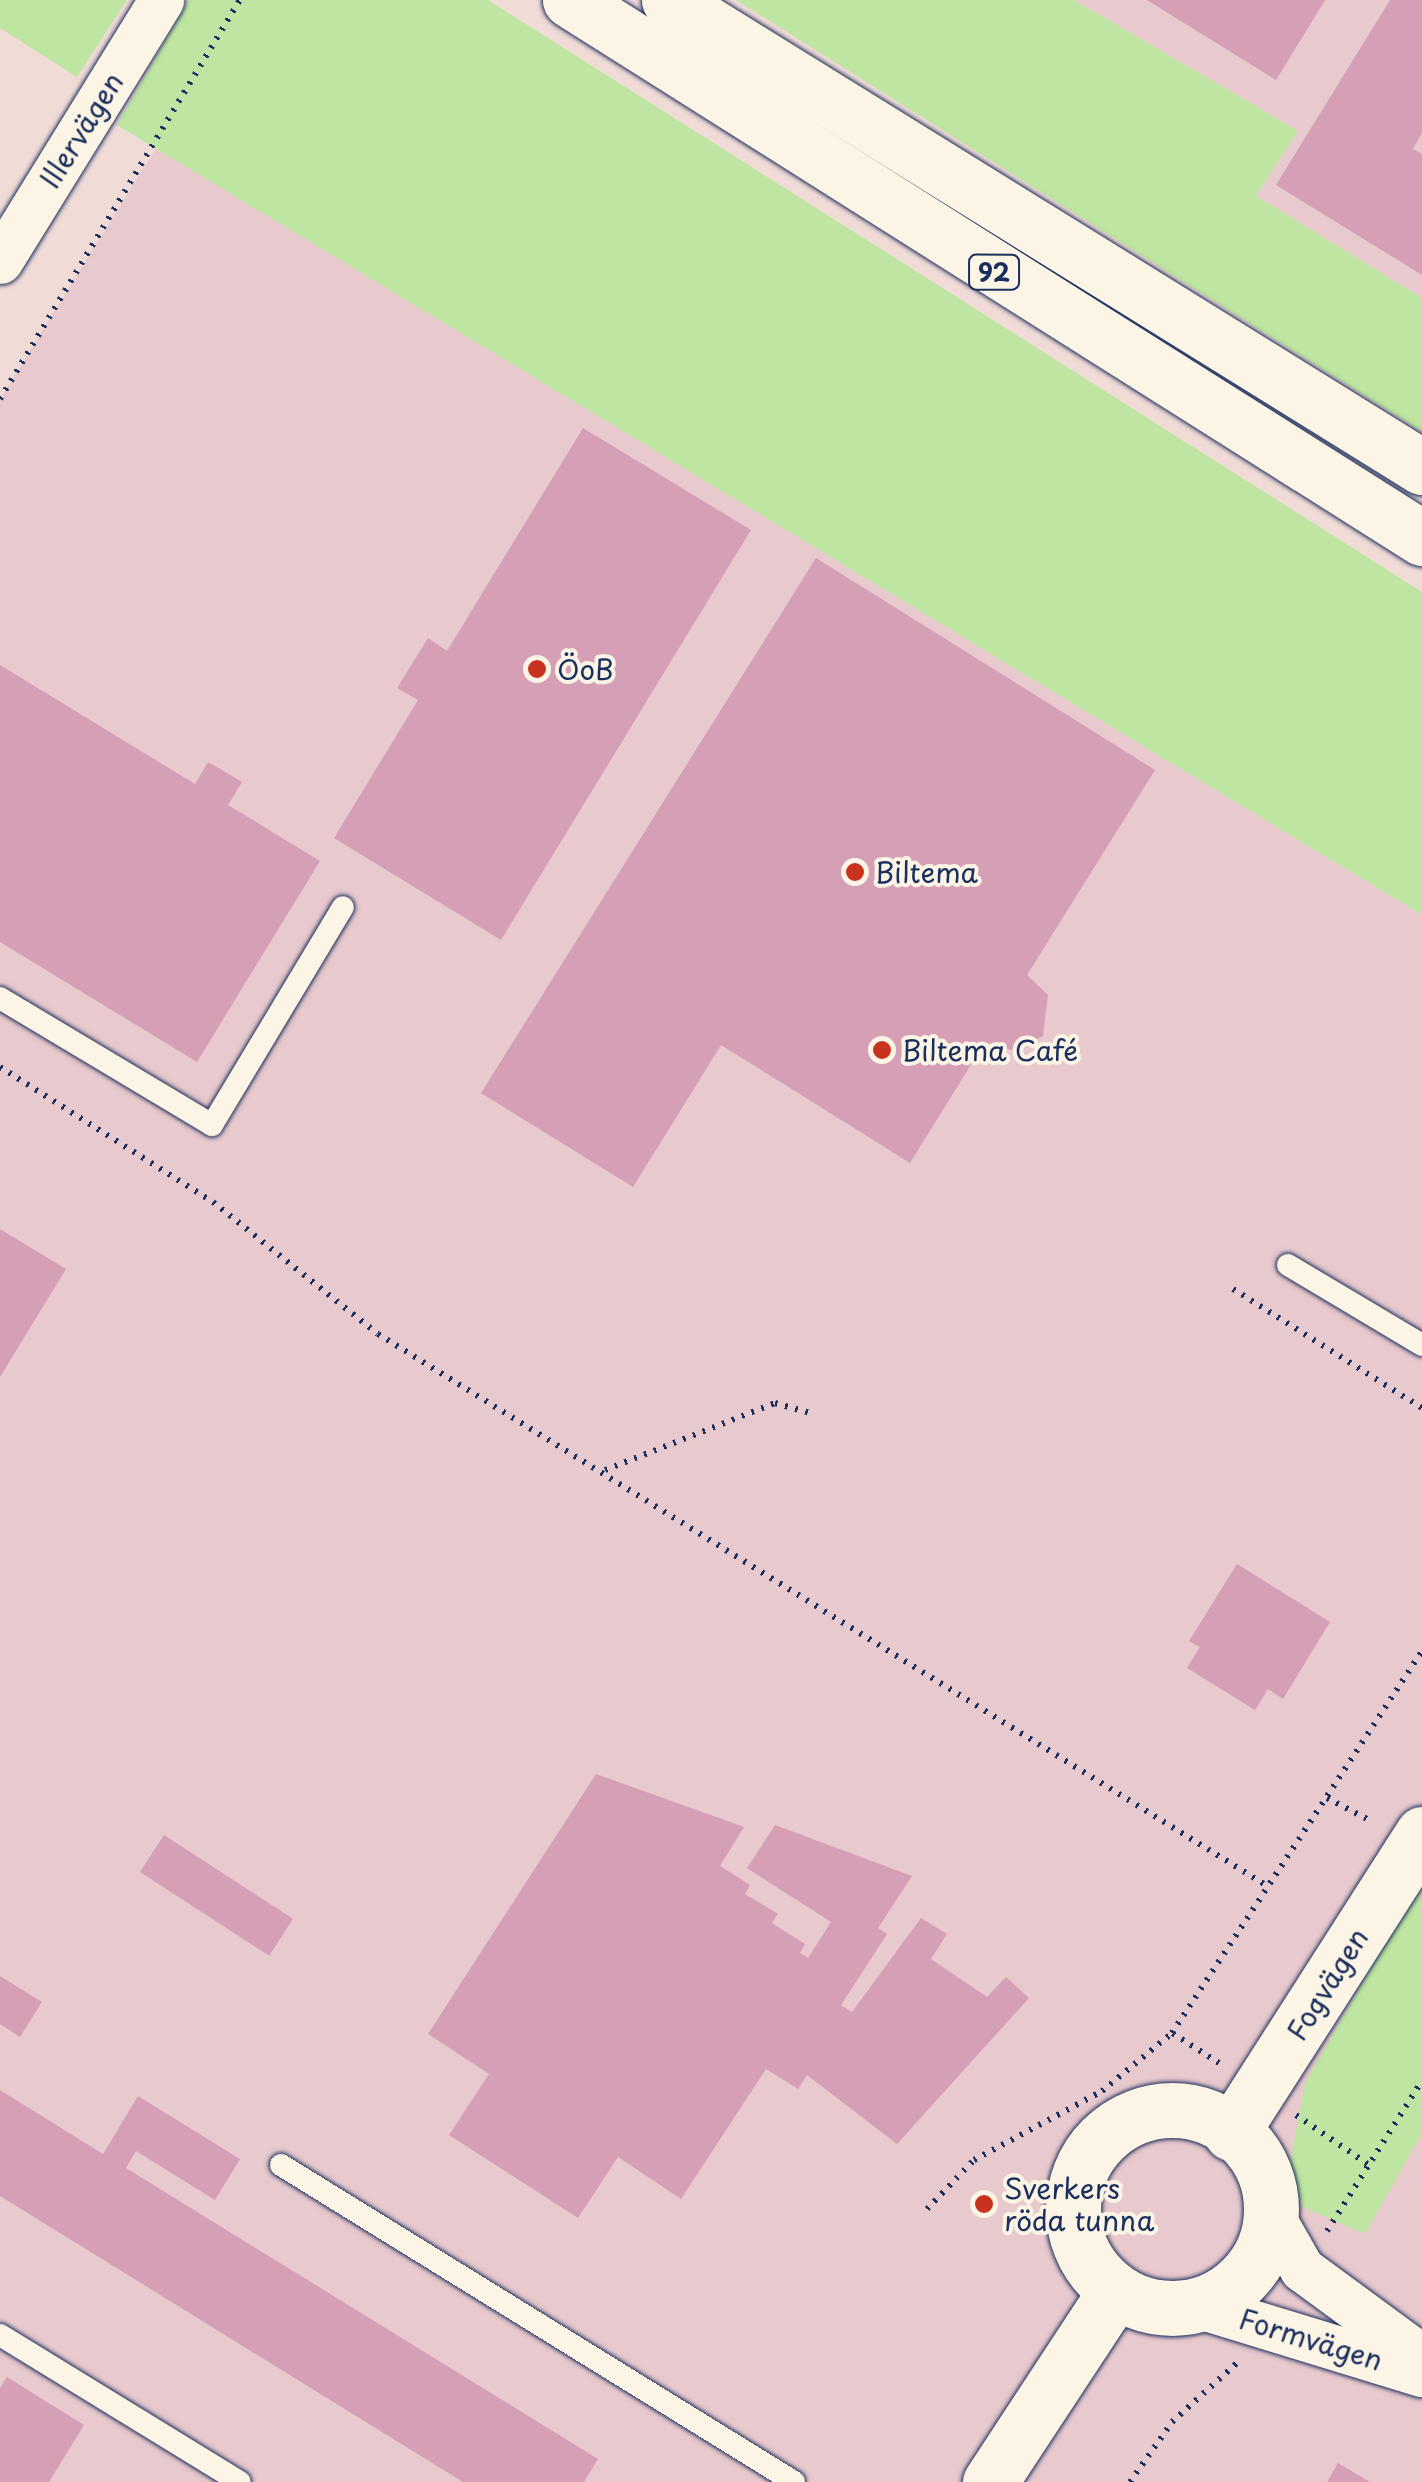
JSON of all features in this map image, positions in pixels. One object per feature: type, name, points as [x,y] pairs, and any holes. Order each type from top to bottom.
[{"type":"main road","name":"92","points":[[570,0],[1422,538]]},
{"type":"main road","name":"92","points":[[669,0],[1422,467]]},
{"type":"main road","name":"Fogvägen","points":[[1246,2112],[1400,1824]]},
{"type":"main road","name":"Formvägen","points":[[1183,2108],[1246,2112],[1262,2161],[1273,2218],[1260,2258],[1224,2296],[1200,2306],[1153,2308],[1115,2292],[1078,2244],[1072,2194],[1087,2152],[1135,2114],[1183,2108]]},
{"type":"main road","points":[[990,2482],[1115,2292]]},
{"type":"street","name":"Illervägen","points":[[0,261],[161,0]]},
{"type":"street","name":"Formvägen","points":[[1273,2218],[1302,2269],[1422,2357]]},
{"type":"street","name":"Formvägen","points":[[1200,2306],[1422,2374]]},
{"type":"lane","points":[[0,998],[212,1125],[343,907]]},
{"type":"lane","points":[[1288,1265],[1422,1346]]},
{"type":"lane","points":[[281,2165],[794,2482]]},
{"type":"lane","points":[[0,2335],[240,2482]]},
{"type":"path","points":[[0,398],[240,0]]},
{"type":"path","points":[[0,1067],[213,1202],[378,1334],[604,1470],[1269,1887]]},
{"type":"path","points":[[1233,1289],[1422,1408]]},
{"type":"path","points":[[604,1470],[775,1403],[811,1413]]},
{"type":"path","points":[[927,2209],[974,2160],[1102,2092],[1172,2032],[1422,1652]]},
{"type":"path","points":[[1327,1798],[1372,1824],[1400,1824]]},
{"type":"path","points":[[1172,2032],[1246,2112],[1369,2164]]},
{"type":"path","points":[[1302,2269],[1422,2082]]},
{"type":"path","points":[[1130,2482],[1172,2422],[1230,2371],[1266,2324]]},
{"type":"shaded area","points":[[1074,0],[1422,0],[1422,298],[1256,196],[1298,131]]},
{"type":"shaded area","points":[[156,148],[1422,915],[1422,2482],[0,2482],[0,399]]},
{"type":"green space","points":[[0,0],[127,0],[77,77],[0,28]]},
{"type":"green space","points":[[189,0],[488,0],[1422,592],[1422,915],[117,125]]},
{"type":"green space","points":[[736,0],[1074,0],[1298,131],[1256,196],[1422,298],[1422,432]]},
{"type":"green space","points":[[1422,1879],[1422,2133],[1365,2234],[1303,2207],[1289,2169],[1305,2083]]},
{"type":"building","points":[[1147,0],[1325,0],[1276,80]]},
{"type":"building","points":[[1390,0],[1422,0],[1422,133],[1413,149],[1422,154],[1422,275],[1276,185]]},
{"type":"building","name":"ÖoB","points":[[583,428],[751,530],[501,940],[334,838],[418,700],[397,688],[428,638],[447,651]]},
{"type":"building","name":"Biltema","points":[[816,558],[1155,770],[1027,975],[1048,995],[1043,1036],[1015,1051],[985,1042],[910,1163],[721,1045],[633,1187],[481,1093]]},
{"type":"building","points":[[0,665],[195,784],[208,762],[242,782],[228,805],[320,861],[197,1062],[0,942]]},
{"type":"building","points":[[0,1229],[66,1269],[0,1377]]},
{"type":"building","points":[[1237,1564],[1330,1622],[1283,1699],[1268,1689],[1255,1710],[1187,1668],[1200,1647],[1189,1641]]},
{"type":"building","points":[[596,1774],[744,1827],[720,1866],[750,1885],[745,1894],[778,1914],[772,1923],[805,1944],[800,1953],[808,1958],[831,1922],[747,1868],[775,1825],[912,1876],[878,1928],[887,1934],[841,2005],[852,2012],[921,1918],[947,1934],[931,1959],[987,1997],[1006,1977],[1029,1998],[897,2144],[807,2075],[798,2089],[766,2069],[681,2199],[618,2157],[578,2218],[449,2135],[489,2074],[428,2034]]},
{"type":"building","points":[[164,1835],[293,1919],[269,1956],[140,1872]]},
{"type":"building","points":[[0,1976],[42,2002],[20,2037],[0,2024]]},
{"type":"building","points":[[0,2090],[103,2154],[138,2096],[240,2159],[215,2200],[136,2151],[126,2168],[598,2459],[584,2482],[463,2482],[0,2196]]},
{"type":"building","points":[[7,2377],[84,2425],[49,2482],[0,2482],[0,2388]]},
{"type":"building","points":[[1338,2463],[1370,2482],[1327,2482]]},
{"type":"place","name":"ÖoB","points":[[537,669]]},
{"type":"place","name":"Biltema","points":[[855,872]]},
{"type":"place","name":"Biltema Café","points":[[882,1050]]},
{"type":"place","name":"Sverkers röda tunna","points":[[984,2204]]}]
